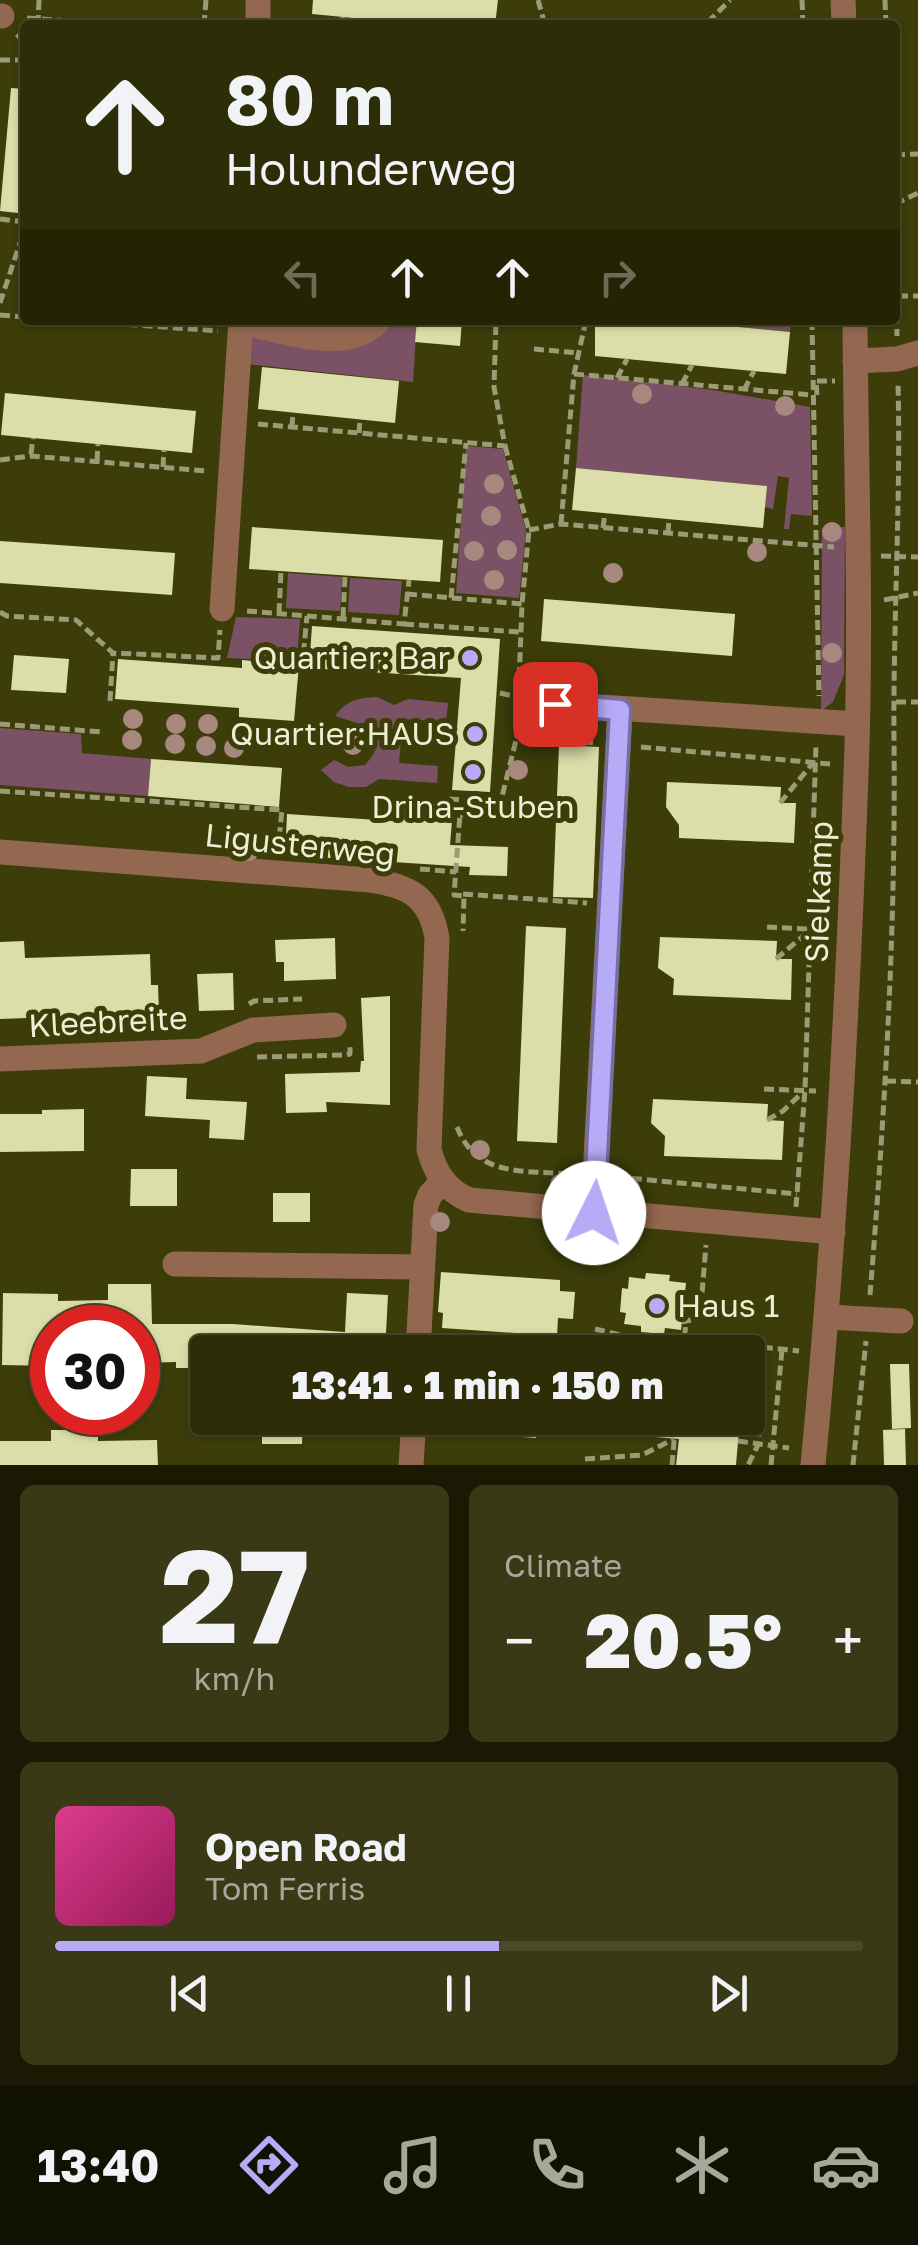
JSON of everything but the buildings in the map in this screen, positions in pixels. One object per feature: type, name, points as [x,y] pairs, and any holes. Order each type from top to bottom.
[{"type":"street","points":[[222,609],[241,325],[348,339],[376,325]]},
{"type":"street","name":"Sielkamp","points":[[803,1457],[824,1354],[851,931],[857,724],[856,549],[848,371],[854,325]]},
{"type":"street","points":[[848,371],[908,356]]},
{"type":"street","points":[[555,704],[857,724]]},
{"type":"street","points":[[594,1213],[620,710]]},
{"type":"street","name":"Ligusterweg","points":[[0,852],[370,880],[409,889],[430,912],[437,938],[428,1130],[433,1165],[443,1181]]},
{"type":"street","name":"Kleebreite","points":[[0,1059],[201,1051],[254,1030],[334,1025]]},
{"type":"street","points":[[419,1335],[426,1205],[443,1181],[453,1193],[469,1200],[833,1232]]},
{"type":"street","points":[[175,1264],[422,1267]]},
{"type":"street","points":[[827,1317],[900,1321]]},
{"type":"street","points":[[410,1465],[413,1435]]},
{"type":"path","points":[[710,20],[730,0]]},
{"type":"path","points":[[0,303],[20,241]]},
{"type":"path","points":[[853,1465],[886,1081],[896,768],[896,556],[908,356],[900,316]]},
{"type":"path","points":[[150,325],[184,329],[241,325]]},
{"type":"path","points":[[407,594],[522,604],[529,530],[505,446],[494,387],[496,325]]},
{"type":"path","points":[[560,524],[574,374],[585,325]]},
{"type":"path","points":[[812,325],[819,704]]},
{"type":"path","points":[[534,349],[578,353]]},
{"type":"path","points":[[616,378],[627,358]]},
{"type":"path","points":[[682,384],[692,365]]},
{"type":"path","points":[[744,390],[754,370]]},
{"type":"path","points":[[815,395],[816,382],[848,371]]},
{"type":"path","points":[[574,374],[815,395]]},
{"type":"path","points":[[292,427],[293,413]]},
{"type":"path","points":[[359,433],[360,420]]},
{"type":"path","points":[[236,421],[505,446]]},
{"type":"path","points":[[31,456],[32,438]]},
{"type":"path","points":[[450,598],[466,443]]},
{"type":"path","points":[[96,461],[98,444]]},
{"type":"path","points":[[162,467],[164,450]]},
{"type":"path","points":[[0,460],[31,456],[232,473]]},
{"type":"path","points":[[603,528],[605,513]]},
{"type":"path","points":[[668,533],[669,519]]},
{"type":"path","points":[[529,530],[560,524],[856,549]]},
{"type":"path","points":[[731,538],[732,526]]},
{"type":"path","points":[[884,556],[918,557]]},
{"type":"path","points":[[279,614],[281,571]]},
{"type":"path","points":[[343,618],[346,576]]},
{"type":"path","points":[[404,624],[408,580]]},
{"type":"path","points":[[856,601],[918,593]]},
{"type":"path","points":[[0,612],[7,616],[76,620],[113,652],[218,658],[222,609],[520,632]]},
{"type":"path","points":[[302,668],[307,616]]},
{"type":"path","points":[[110,701],[113,652]]},
{"type":"path","points":[[500,694],[516,697]]},
{"type":"path","points":[[895,702],[918,702]]},
{"type":"path","points":[[0,724],[102,732]]},
{"type":"path","points":[[460,815],[497,817],[516,736]]},
{"type":"path","points":[[795,1212],[817,741]]},
{"type":"path","points":[[617,745],[830,764]]},
{"type":"path","points":[[780,802],[814,762]]},
{"type":"path","points":[[0,791],[282,810]]},
{"type":"path","points":[[450,799],[461,800],[454,895]]},
{"type":"path","points":[[454,895],[464,896]]},
{"type":"path","points":[[420,898],[454,895],[610,903]]},
{"type":"path","points":[[767,927],[808,929]]},
{"type":"path","points":[[776,959],[808,929]]},
{"type":"path","points":[[886,1081],[918,1082]]},
{"type":"path","points":[[764,1089],[801,1090]]},
{"type":"path","points":[[768,1120],[783,1111],[801,1090]]},
{"type":"path","points":[[684,1335],[684,1322],[700,1318],[704,1260]]},
{"type":"path","points":[[595,1329],[621,1335]]},
{"type":"path","points":[[765,1348],[824,1354]]},
{"type":"path","points":[[771,1465],[782,1350]]},
{"type":"path","points":[[672,1465],[675,1435]]},
{"type":"path","points":[[748,1465],[759,1435]]},
{"type":"path","points":[[585,1458],[642,1455],[674,1439]]},
{"type":"path","points":[[738,1441],[772,1446],[803,1457]]},
{"type":"shaded area","points":[[349,325],[417,325],[413,382],[246,364],[249,337]]},
{"type":"shaded area","points":[[720,325],[791,325],[790,332]]},
{"type":"shaded area","points":[[583,375],[713,390],[810,407],[812,516],[791,514],[789,529],[784,529],[789,478],[778,476],[773,509],[765,507],[766,486],[576,468]]},
{"type":"shaded area","points":[[466,446],[503,449],[526,531],[519,598],[456,593]]},
{"type":"shaded area","points":[[845,527],[844,675],[833,702],[821,711],[822,528]]},
{"type":"shaded area","points":[[288,573],[342,577],[340,611],[286,608]]},
{"type":"shaded area","points":[[350,578],[402,581],[399,615],[348,612]]},
{"type":"shaded area","points":[[236,617],[300,619],[297,661],[227,658]]},
{"type":"shaded area","points":[[377,697],[394,705],[408,699],[448,703],[446,722],[403,719],[399,763],[438,766],[437,783],[379,779],[366,787],[349,787],[334,782],[321,770],[334,760],[348,767],[365,765],[369,760],[377,739],[370,722],[360,724],[335,716],[353,701]]},
{"type":"shaded area","points":[[0,728],[81,734],[82,753],[151,759],[148,796],[0,785]]},
{"type":"place","name":"Quartier: Bar","points":[[470,658]]},
{"type":"place","name":"Quartier:HAUS","points":[[475,734]]},
{"type":"place","name":"Drina-Stuben","points":[[473,772]]},
{"type":"place","name":"Haus 1","points":[[657,1306]]},
{"type":"route","points":[[555,704],[620,710],[594,1213]]}]
